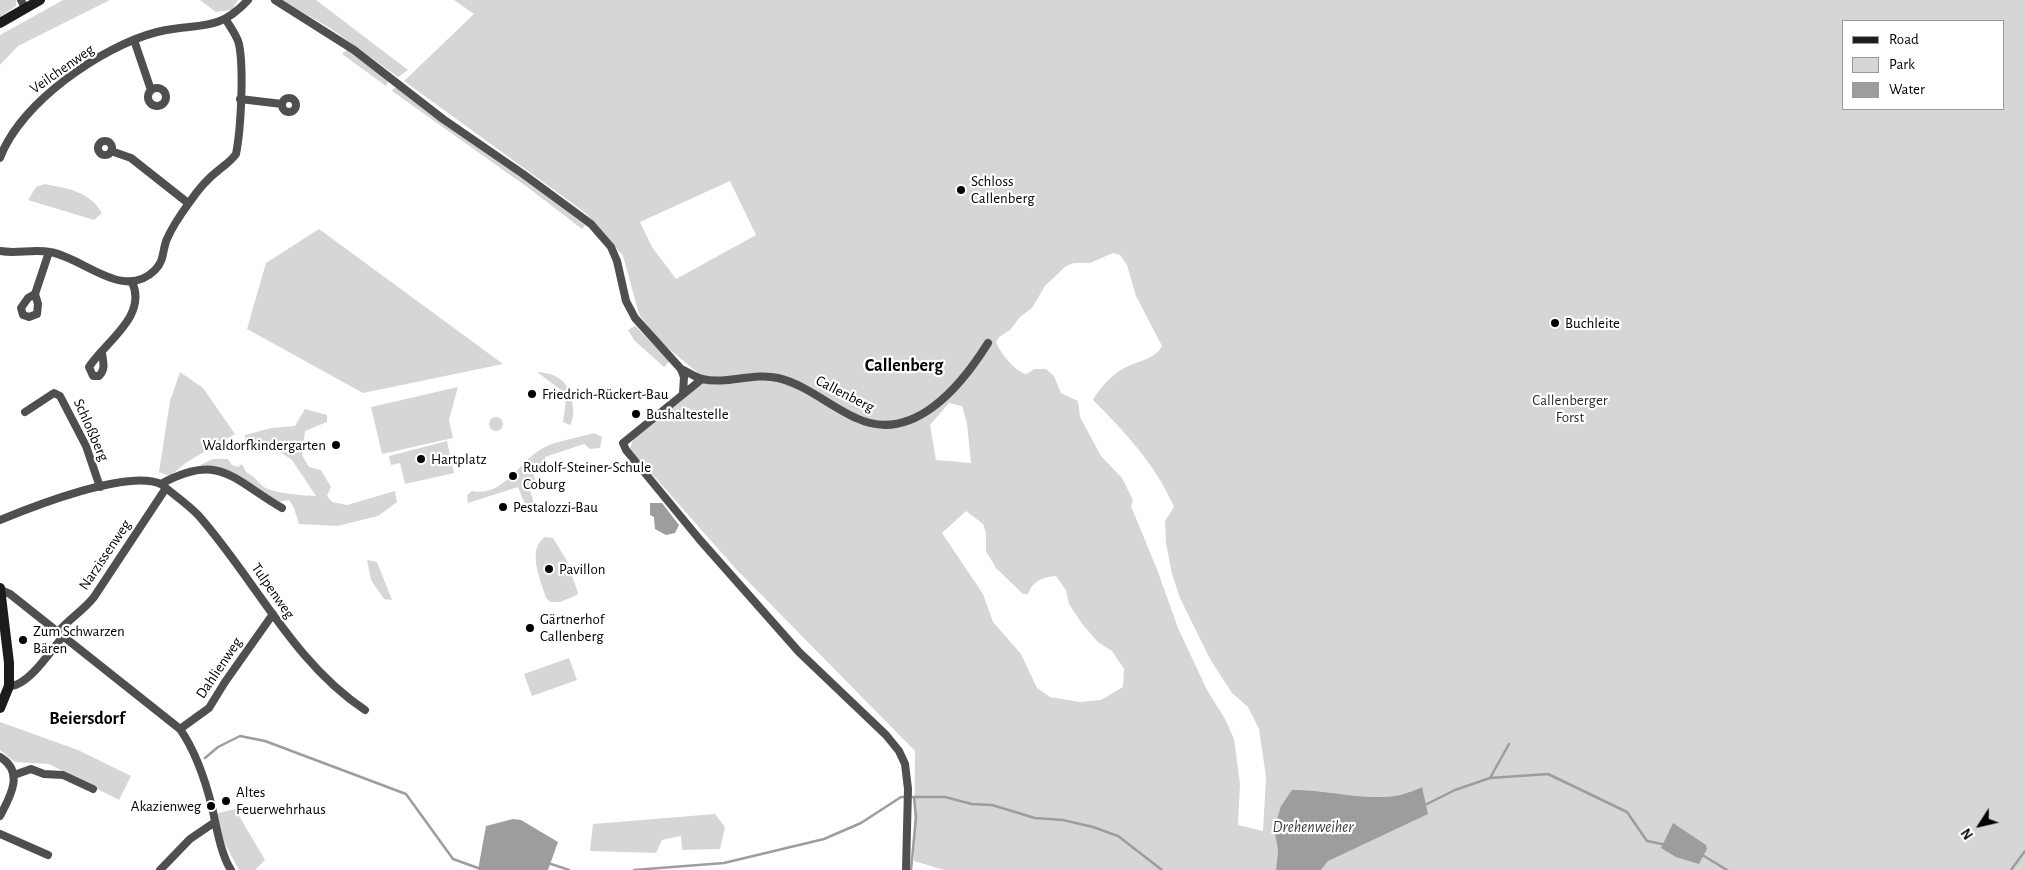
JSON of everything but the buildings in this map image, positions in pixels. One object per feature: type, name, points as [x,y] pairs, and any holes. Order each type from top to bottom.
[{"type":"street","points":[[0,23],[23,4],[40,0]]},
{"type":"street","name":"Veilchenweg","points":[[0,158],[14,131],[29,110],[96,61],[134,40],[180,27],[201,26],[226,20],[248,0]]},
{"type":"street","points":[[276,0],[354,50],[443,119],[591,224],[611,247],[617,261],[626,301],[635,318],[681,369],[684,377],[682,393]]},
{"type":"street","points":[[0,251],[48,252],[73,259],[110,278],[132,282],[147,276],[160,265],[166,252],[167,240],[188,204],[202,186],[231,161],[236,154],[240,99],[239,43],[226,20]]},
{"type":"street","points":[[134,40],[151,90]]},
{"type":"street","points":[[240,99],[282,104]]},
{"type":"street","points":[[111,152],[131,158],[188,204]]},
{"type":"street","points":[[34,294],[48,252]]},
{"type":"street","points":[[102,353],[132,313],[136,292],[132,282]]},
{"type":"street","name":"Callenberg","points":[[702,379],[777,378],[811,392],[856,418],[872,424],[889,425],[904,423],[921,415],[953,391],[968,373],[988,343]]},
{"type":"street","points":[[681,369],[702,379],[682,393],[623,443],[626,450],[700,540],[799,652],[886,735],[900,751],[905,764],[909,804],[906,870]]},
{"type":"street","name":"Schloßberg","points":[[25,412],[54,393],[60,396],[86,446],[100,487]]},
{"type":"street","points":[[0,520],[49,501],[100,487],[141,480],[153,480],[164,486],[179,474],[205,468],[228,473],[282,508]]},
{"type":"street","name":"Tulpenweg","points":[[164,486],[198,514],[228,551],[308,660],[343,696],[366,710]]},
{"type":"street","name":"Narzissenweg","points":[[10,686],[14,686],[28,678],[62,633],[94,597],[164,486]]},
{"type":"street","points":[[0,589],[10,594],[62,633],[180,728],[192,746],[200,767],[229,869]]},
{"type":"street","points":[[0,589],[10,686],[0,708]]},
{"type":"street","name":"Dahlienweg","points":[[180,728],[209,708],[224,682],[273,614]]},
{"type":"street","points":[[0,757],[14,774],[13,789],[0,816]]},
{"type":"street","points":[[14,774],[31,769],[44,774],[63,775],[93,789]]},
{"type":"street","points":[[160,870],[188,841],[215,822]]},
{"type":"street","points":[[0,834],[48,855]]},
{"type":"green space","points":[[0,0],[16,0],[16,6],[0,17]]},
{"type":"green space","points":[[63,0],[110,0],[18,46],[0,65],[0,35]]},
{"type":"green space","points":[[200,0],[238,0],[232,10],[216,12]]},
{"type":"green space","points":[[282,0],[316,0],[408,70],[398,77],[333,30]]},
{"type":"green space","name":"Callenberger Forst","points":[[454,0],[2025,0],[2025,870],[1321,870],[1328,861],[1421,787],[1400,795],[1388,797],[1292,790],[1274,829],[1278,850],[1276,870],[944,870],[914,861],[915,751],[735,568],[630,449],[633,439],[697,385],[698,373],[659,341],[639,314],[623,256],[587,214],[404,81],[474,14]],"holes":[[[730,181],[756,235],[676,279],[652,247],[640,222]],[[1113,253],[1120,255],[1127,265],[1136,296],[1162,346],[1154,355],[1126,367],[1109,379],[1093,400],[1117,424],[1149,463],[1174,507],[1165,521],[1166,543],[1172,574],[1180,598],[1210,659],[1232,693],[1248,707],[1259,729],[1266,777],[1263,831],[1238,825],[1240,784],[1234,739],[1225,719],[1207,690],[1178,628],[1131,506],[1133,500],[1122,478],[1101,456],[1080,417],[1078,401],[1061,393],[1054,376],[1046,369],[1035,369],[1026,374],[1022,373],[1013,366],[996,342],[999,337],[1010,330],[1020,317],[1032,308],[1045,286],[1066,266],[1074,263],[1090,263]],[[949,403],[962,406],[967,423],[971,463],[936,460],[930,425]],[[966,511],[983,524],[986,533],[986,551],[996,568],[1023,594],[1028,594],[1033,586],[1046,577],[1056,576],[1066,590],[1069,604],[1083,625],[1098,642],[1112,651],[1124,669],[1123,687],[1101,700],[1080,702],[1050,697],[1037,688],[1021,654],[993,622],[983,594],[942,533]]]},
{"type":"green space","points":[[347,50],[389,81],[386,86],[342,54]]},
{"type":"green space","points":[[394,88],[400,88],[585,225],[582,229],[530,189],[392,91]]},
{"type":"green space","points":[[45,184],[85,195],[102,213],[94,220],[28,200],[36,187]]},
{"type":"green space","points":[[319,229],[503,364],[363,393],[247,329],[266,263]]},
{"type":"green space","points":[[635,326],[670,361],[664,367],[634,340],[628,330]]},
{"type":"green space","points":[[180,372],[203,388],[235,434],[187,462],[170,476],[159,472],[170,401]]},
{"type":"green space","points":[[537,372],[551,374],[565,384],[571,395],[573,412],[570,425],[563,422],[566,400],[561,390]]},
{"type":"green space","points":[[458,387],[449,420],[453,438],[382,454],[371,407]]},
{"type":"green space","points":[[305,409],[327,415],[327,422],[305,431],[302,455],[309,467],[321,470],[331,487],[327,496],[332,502],[347,505],[395,491],[397,502],[378,516],[337,526],[299,524],[294,508],[289,500],[278,502],[234,473],[200,465],[213,459],[228,459],[232,465],[238,467],[242,464],[246,472],[264,487],[289,494],[316,496],[292,460],[267,443],[259,444],[253,449],[246,447],[245,435],[271,428],[295,426]]},
{"type":"green space","points":[[493,417],[499,417],[503,424],[499,431],[493,431],[489,427],[489,421]]},
{"type":"green space","points":[[594,433],[602,437],[600,448],[590,449],[584,444],[545,457],[546,463],[531,469],[537,483],[529,487],[534,503],[539,505],[534,511],[526,507],[518,487],[468,503],[467,495],[472,491],[483,492],[503,483],[545,447]]},
{"type":"green space","name":"Hartplatz","points":[[447,441],[454,473],[405,484],[400,463],[391,465],[389,456]]},
{"type":"green space","points":[[545,537],[553,538],[567,561],[578,593],[560,602],[550,602],[546,598],[536,566],[536,549]]},
{"type":"green space","points":[[367,560],[377,562],[392,600],[384,599],[371,580]]},
{"type":"green space","points":[[569,658],[577,680],[532,696],[524,674]]},
{"type":"green space","points":[[0,722],[78,750],[131,776],[119,800],[49,764],[15,762],[0,750]]},
{"type":"green space","points":[[235,809],[265,860],[255,870],[239,870],[224,842],[215,814]]},
{"type":"green space","points":[[715,814],[725,827],[720,849],[682,850],[681,836],[662,840],[656,853],[590,851],[593,824]]},
{"type":"water","points":[[650,503],[662,503],[679,525],[675,533],[666,535],[655,529],[654,517],[650,515]]},
{"type":"water","name":"Drehenweiher","points":[[1422,787],[1428,814],[1328,861],[1321,870],[1276,870],[1278,850],[1274,829],[1281,806],[1292,790],[1388,797]]},
{"type":"water","points":[[513,819],[521,820],[558,842],[548,870],[478,870],[486,826]]},
{"type":"water","points":[[1673,823],[1706,845],[1707,849],[1699,864],[1676,857],[1661,848]]},
{"type":"waterway","points":[[205,758],[218,747],[240,736],[265,741],[406,794],[453,859],[478,868]]},
{"type":"waterway","points":[[1490,778],[1509,744]]},
{"type":"waterway","points":[[1427,804],[1455,790],[1490,778],[1548,774],[1627,812],[1647,841],[1662,844]]},
{"type":"waterway","points":[[634,870],[724,863],[824,839],[861,823],[901,797],[945,797],[972,804],[992,805],[1035,818],[1063,820],[1093,827],[1118,836],[1162,870]]},
{"type":"waterway","points":[[911,870],[916,817],[914,797]]},
{"type":"waterway","points":[[2011,870],[2025,851]]},
{"type":"waterway","points":[[1704,856],[1727,870]]},
{"type":"waterway","points":[[551,864],[569,870]]},
{"type":"place","name":"Schloss Callenberg","points":[[961,190]]},
{"type":"place","name":"Buchleite","points":[[1555,323]]},
{"type":"place","name":"Friedrich-Rückert-Bau","points":[[532,394]]},
{"type":"place","name":"Bushaltestelle","points":[[636,414]]},
{"type":"place","name":"Waldorfkindergarten","points":[[336,445]]},
{"type":"place","name":"Hartplatz","points":[[421,459]]},
{"type":"place","name":"Rudolf-Steiner-Schule Coburg","points":[[513,476]]},
{"type":"place","name":"Pestalozzi-Bau","points":[[503,507]]},
{"type":"place","name":"Pavillon","points":[[549,569]]},
{"type":"place","name":"Gärtnerhof Callenberg","points":[[530,628]]},
{"type":"place","name":"Zum Schwarzen Bären","points":[[23,640]]},
{"type":"place","name":"Altes Feuerwehrhaus","points":[[226,801]]},
{"type":"place","name":"Akazienweg","points":[[211,806]]},
{"type":"district","name":"Callenberg","points":[[904,366]]},
{"type":"district","name":"Beiersdorf","points":[[87,719]]}]
